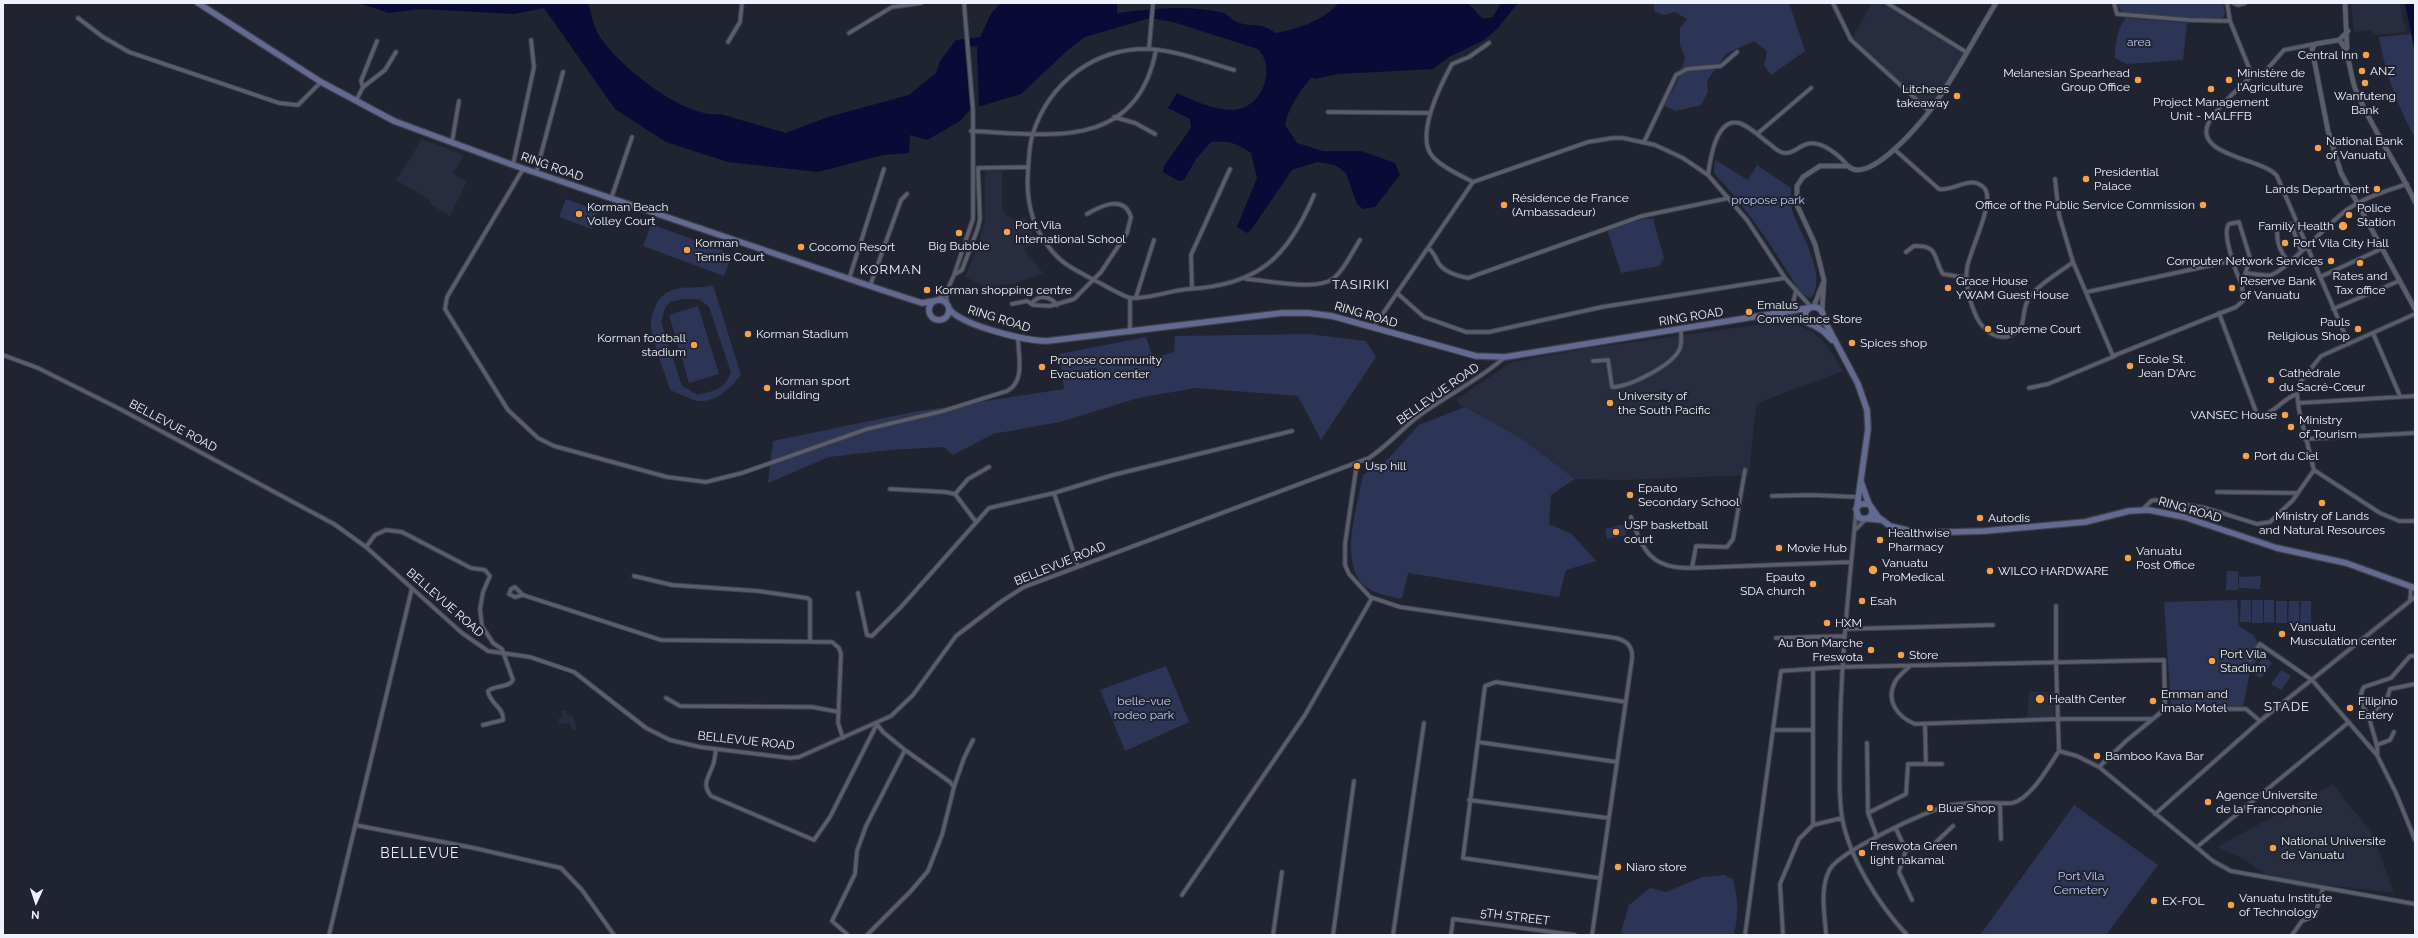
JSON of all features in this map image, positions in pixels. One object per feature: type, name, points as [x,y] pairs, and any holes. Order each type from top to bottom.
[{"type":"main road","name":"RING ROAD","points":[[198,3],[320,82],[394,121],[536,174],[922,304],[929,312]]},
{"type":"main road","points":[[922,304],[935,301],[947,303],[950,310],[946,318],[935,319],[929,312],[930,306],[935,301]]},
{"type":"main road","name":"RING ROAD","points":[[946,318],[959,318],[1018,337],[1047,341],[1302,312],[1332,316],[1476,356],[1505,357],[1791,313],[1811,307]]},
{"type":"main road","points":[[1811,307],[1823,315],[1818,324],[1810,323],[1805,315],[1811,307]]},
{"type":"main road","name":"RING ROAD","points":[[950,310],[959,318]]},
{"type":"main road","name":"RING ROAD","points":[[1823,315],[1838,347],[1838,352],[1858,384],[1867,410],[1868,429],[1856,509]]},
{"type":"main road","name":"RING ROAD","points":[[1766,316],[1800,318],[1823,331],[1838,347]]},
{"type":"main road","name":"RING ROAD","points":[[1861,476],[1864,493],[1871,506],[1883,521],[1895,528],[1918,532],[1984,531],[2085,522],[2143,509],[2172,514],[2277,548],[2346,563],[2413,587]]},
{"type":"main road","points":[[1862,503],[1871,506],[1872,515],[1867,519],[1859,518],[1856,509],[1862,503]]},
{"type":"main road","name":"RING ROAD","points":[[1867,519],[1883,521]]},
{"type":"street","points":[[728,42],[740,22],[742,3]]},
{"type":"street","points":[[849,33],[892,7],[921,3]]},
{"type":"street","points":[[947,303],[946,293],[969,234],[973,218],[971,132],[973,110],[964,3]]},
{"type":"street","points":[[1149,49],[1153,3]]},
{"type":"street","points":[[1834,3],[1851,40],[1929,111]]},
{"type":"street","points":[[1888,3],[1966,52]]},
{"type":"street","points":[[1708,175],[1718,139],[1725,125],[1738,123],[1786,154],[1807,144],[1818,145],[1837,154],[1851,169],[1859,170],[1869,168],[1882,160],[1894,149],[1929,111],[1996,3]]},
{"type":"street","points":[[2114,3],[2117,14],[2196,21],[2230,21]]},
{"type":"street","points":[[2226,3],[2230,21],[2252,75]]},
{"type":"street","points":[[2233,3],[2238,5],[2245,3]]},
{"type":"street","points":[[2345,3],[2348,32],[2346,52],[2351,77],[2364,108],[2407,184],[2415,202]]},
{"type":"street","points":[[78,18],[103,37],[129,52],[279,103],[298,105],[320,82]]},
{"type":"street","points":[[2348,32],[2339,40],[2284,50],[2262,75],[2252,75],[2211,119],[2207,128],[2208,138],[2220,151],[2266,167],[2275,173],[2349,344]]},
{"type":"street","points":[[513,165],[534,66],[530,40]]},
{"type":"street","points":[[2339,40],[2346,52]]},
{"type":"street","points":[[362,87],[361,81],[377,41]]},
{"type":"street","points":[[1473,182],[1433,157],[1428,144],[1430,113],[1452,64],[1469,57],[1490,42]]},
{"type":"street","points":[[2314,45],[2312,54],[2334,156],[2381,249],[2415,309]]},
{"type":"street","points":[[2304,47],[2312,54]]},
{"type":"street","points":[[1234,70],[1175,53],[1149,49],[1105,56],[1081,67],[1056,89],[1042,111],[1032,134],[1028,166],[1030,208],[1042,238],[1064,263],[1078,273],[1130,298],[1225,285],[1246,278],[1263,269],[1274,260],[1305,217],[1314,195]]},
{"type":"street","points":[[971,132],[1032,134],[1077,133],[1100,126],[1126,109],[1140,92],[1150,72],[1156,50]]},
{"type":"street","points":[[356,101],[362,87],[385,70],[396,52]]},
{"type":"street","points":[[1644,142],[1676,75],[1687,69],[1721,66],[1737,52]]},
{"type":"street","points":[[536,174],[563,72]]},
{"type":"street","points":[[1757,134],[1811,88]]},
{"type":"street","points":[[452,142],[459,101]]},
{"type":"street","points":[[1328,112],[1430,113]]},
{"type":"street","points":[[1114,117],[1135,123],[1155,134]]},
{"type":"street","points":[[611,199],[632,137]]},
{"type":"street","points":[[1373,328],[1473,182],[1588,142],[1613,138],[1644,142],[1684,158],[1708,175],[1729,198],[1762,240],[1785,278],[1811,307],[1824,280]]},
{"type":"street","points":[[1894,149],[1939,189],[1946,190],[1970,183],[1985,189],[1988,196],[1987,207],[1970,255],[1967,278],[1970,300],[1982,326],[1992,334],[2006,337],[2022,326],[2027,301],[2030,297],[2073,262]]},
{"type":"street","points":[[954,275],[962,270],[980,219],[978,168],[1028,166]]},
{"type":"street","points":[[1823,315],[1824,280],[1815,244],[1797,205],[1797,186],[1803,177],[1820,166],[1848,166]]},
{"type":"street","points":[[523,169],[447,297],[445,308],[508,410],[538,438],[554,446],[667,477],[706,482],[742,473],[867,429],[943,410],[1007,391],[1014,386],[1019,375],[1018,337]]},
{"type":"street","points":[[849,279],[884,169]]},
{"type":"street","points":[[1192,289],[1191,255],[1230,169]]},
{"type":"street","points":[[972,173],[979,174]]},
{"type":"street","points":[[2055,179],[2059,215],[2073,262],[2113,356],[2116,355]]},
{"type":"street","points":[[2246,273],[2272,275],[2289,262],[2328,224],[2357,203],[2407,184]]},
{"type":"street","points":[[972,194],[979,191]]},
{"type":"street","points":[[870,286],[901,200],[907,194]]},
{"type":"street","points":[[1428,248],[1433,252],[1440,265],[1449,273],[1468,278],[1642,216],[1729,198]]},
{"type":"street","points":[[1012,304],[1018,301],[1032,303],[1040,307],[1057,305],[1074,299],[1088,287],[1093,279],[1101,272],[1124,239],[1131,217],[1124,206],[1116,203],[1105,205],[1087,214]]},
{"type":"street","points":[[973,205],[980,205]]},
{"type":"street","points":[[973,218],[980,219]]},
{"type":"street","points":[[2029,388],[2048,384],[2240,305],[2242,301],[2242,285],[2250,258],[2240,222],[2227,227],[2231,261],[2242,285]]},
{"type":"street","points":[[2289,262],[2282,256],[2278,241],[2278,227],[2281,224],[2291,224],[2301,251]]},
{"type":"street","points":[[969,234],[975,236]]},
{"type":"street","points":[[1136,297],[1154,240]]},
{"type":"street","points":[[1246,278],[1300,284],[1321,284],[1328,282],[1340,271],[1360,240]]},
{"type":"street","points":[[1906,252],[1914,246],[1930,249],[1937,256],[1943,274],[1967,278]]},
{"type":"street","points":[[2320,277],[2381,249]]},
{"type":"street","points":[[2087,292],[2224,261],[2231,261]]},
{"type":"street","points":[[1397,293],[1424,317],[1466,332],[1489,332],[1602,308],[1785,278]]},
{"type":"street","points":[[2333,309],[2399,281]]},
{"type":"street","points":[[1791,313],[1796,291]]},
{"type":"street","points":[[935,301],[946,293]]},
{"type":"street","points":[[1032,303],[1036,299],[1045,297],[1057,305]]},
{"type":"street","points":[[1130,298],[1130,331]]},
{"type":"street","points":[[2219,314],[2258,417],[2268,414],[2288,397],[2297,394]]},
{"type":"street","points":[[2415,314],[2321,356],[2301,381],[2297,394],[2305,440],[2314,470],[2380,513],[2399,521],[2415,521]]},
{"type":"street","points":[[1593,361],[1608,360],[1612,387],[1630,383],[1672,359],[1680,348],[1681,329]]},
{"type":"street","points":[[2373,333],[2400,396]]},
{"type":"street","name":"BELLEVUE ROAD","points":[[3,355],[38,368],[126,412],[334,524],[366,547],[474,643],[488,651],[504,655],[530,657],[574,672],[650,730],[685,744],[790,758],[799,756],[877,724],[902,707],[956,636],[1002,600],[1024,588],[1078,566],[1357,463],[1382,449],[1417,418],[1490,370],[1505,357]]},
{"type":"street","points":[[2298,403],[2415,396]]},
{"type":"street","points":[[858,593],[866,635],[872,636],[908,599],[989,508],[1054,493],[1113,475],[1292,431]]},
{"type":"street","points":[[2305,440],[2415,433]]},
{"type":"street","points":[[1357,463],[1345,548],[1345,565],[1362,591],[1372,598],[1400,607],[1622,639],[1631,647],[1632,653],[1626,702],[1599,878],[1592,935]]},
{"type":"street","points":[[954,494],[968,479],[989,467]]},
{"type":"street","points":[[1692,568],[1696,546],[1727,547],[1733,539],[1745,470]]},
{"type":"street","points":[[2143,509],[2151,501],[2159,501],[2201,507],[2245,521],[2264,523],[2270,522],[2282,512],[2298,493],[2314,470]]},
{"type":"street","points":[[890,489],[946,492],[954,494],[976,522]]},
{"type":"street","points":[[2217,492],[2298,493]]},
{"type":"street","points":[[1054,493],[1078,566]]},
{"type":"street","points":[[1772,496],[1811,495],[1858,497]]},
{"type":"street","points":[[1856,509],[1850,562],[1842,667],[1839,782],[1842,818],[1853,849],[1877,896],[1907,935]]},
{"type":"street","points":[[1631,517],[1640,543],[1645,551],[1655,559],[1670,567],[1692,568],[1850,562]]},
{"type":"street","points":[[1854,533],[1857,526],[1867,519]]},
{"type":"street","points":[[366,547],[375,535],[386,530],[402,532],[471,568],[485,570],[490,576],[483,592],[481,603],[482,626],[493,643],[502,648],[513,675],[512,683],[492,688],[488,691],[492,701],[500,709],[503,720],[483,726]]},
{"type":"street","points":[[634,576],[678,586],[758,591],[807,598],[810,600],[810,641]]},
{"type":"street","points":[[2410,602],[2413,587]]},
{"type":"street","points":[[329,935],[412,588]]},
{"type":"street","points":[[523,595],[661,640],[832,642],[839,648],[841,659],[838,723],[843,738]]},
{"type":"street","points":[[2155,814],[2260,721],[2415,597]]},
{"type":"street","points":[[1182,895],[1305,715],[1372,598]]},
{"type":"street","points":[[1826,935],[1824,894],[1826,879],[1831,868],[1853,849],[1896,828],[1948,806],[2015,803],[2023,798],[2059,751],[2056,606]]},
{"type":"street","points":[[1845,629],[1993,625]]},
{"type":"street","points":[[1776,638],[1844,636]]},
{"type":"street","points":[[2250,659],[2260,644],[2312,680],[2377,755],[2396,793],[2415,840]]},
{"type":"street","points":[[2377,755],[2377,744],[2373,736],[2369,716],[2362,707],[2360,697],[2364,688],[2391,678],[2410,656],[2415,656]]},
{"type":"street","points":[[1745,935],[1781,671],[1842,667],[2164,660],[2166,709]]},
{"type":"street","points":[[1910,666],[1895,682],[1892,699],[1894,708],[1906,721],[1925,725],[2058,719],[2152,719]]},
{"type":"street","points":[[1812,670],[1813,825]]},
{"type":"street","points":[[1599,878],[1462,858],[1486,686],[1496,682],[1626,702]]},
{"type":"street","points":[[2369,716],[2387,699],[2390,689],[2415,684]]},
{"type":"street","points":[[666,698],[680,706],[812,707],[839,712]]},
{"type":"street","points":[[2099,767],[2152,719],[2166,709],[2246,709],[2260,721]]},
{"type":"street","points":[[2197,847],[2349,722]]},
{"type":"street","points":[[716,749],[713,765],[706,781],[706,790],[712,796],[814,840],[830,817],[877,724],[889,738],[950,782],[954,787]]},
{"type":"street","points":[[1393,935],[1424,724]]},
{"type":"street","points":[[1925,725],[1926,764]]},
{"type":"street","points":[[1774,730],[1812,730]]},
{"type":"street","points":[[2377,744],[2390,740],[2394,732]]},
{"type":"street","points":[[867,935],[928,872],[942,835],[954,787],[964,758],[973,740]]},
{"type":"street","points":[[1478,742],[1617,762]]},
{"type":"street","points":[[1867,743],[1868,813],[1877,837]]},
{"type":"street","points":[[848,935],[832,921],[855,874],[857,850],[866,826],[905,750]]},
{"type":"street","points":[[2059,751],[2077,756],[2099,767],[2213,861],[2231,871],[2415,904]]},
{"type":"street","points":[[1868,813],[1906,794],[1908,764],[1942,764]]},
{"type":"street","points":[[1333,935],[1354,781]]},
{"type":"street","points":[[1469,800],[1608,818]]},
{"type":"street","points":[[2000,804],[2001,839]]},
{"type":"street","points":[[1782,935],[1780,884],[1799,839],[1813,825],[1842,818]]},
{"type":"street","points":[[355,825],[474,848],[561,868],[582,890],[614,935]]},
{"type":"street","points":[[1906,850],[1932,846],[1953,826]]},
{"type":"street","points":[[1896,828],[1906,850],[1899,872],[1912,900]]},
{"type":"street","points":[[1273,935],[1282,872]]},
{"type":"street","points":[[2292,935],[2302,921],[2315,916],[2323,888]]},
{"type":"street","name":"5TH STREET","points":[[1451,935],[1453,919],[1575,935]]},
{"type":"shaded area","points":[[359,3],[588,3],[597,32],[606,45],[618,59],[651,86],[688,108],[705,113],[720,114],[786,133],[828,117],[909,95],[936,73],[940,61],[956,40],[980,37],[991,14],[1001,3],[1117,3],[1117,13],[1170,8],[1211,10],[1224,13],[1239,23],[1265,27],[1276,33],[1310,23],[1326,14],[1339,3],[1468,3],[1483,19],[1493,17],[1501,3],[1518,3],[1497,29],[1484,40],[1449,57],[1433,69],[1338,74],[1315,79],[1312,77],[1295,100],[1285,125],[1297,143],[1323,151],[1361,151],[1395,163],[1400,175],[1375,207],[1363,209],[1357,204],[1346,173],[1335,165],[1317,162],[1292,170],[1251,230],[1247,233],[1237,227],[1257,178],[1251,153],[1232,143],[1222,141],[1211,142],[1196,159],[1184,180],[1179,181],[1163,172],[1164,166],[1191,128],[1190,119],[1168,108],[1177,93],[1204,104],[1226,110],[1243,108],[1252,103],[1259,96],[1264,87],[1266,67],[1264,57],[1258,49],[1173,22],[1150,18],[1085,37],[1069,49],[1021,94],[971,109],[960,121],[927,140],[910,135],[909,153],[883,155],[818,172],[728,162],[666,142],[615,109],[544,8],[514,14],[420,9],[389,13]]},
{"type":"shaded area","points":[[1872,3],[1887,3],[1966,52],[1929,111],[1851,40]]},
{"type":"shaded area","points":[[2400,3],[2406,32],[2376,35],[2369,30],[2354,32],[2351,4]]},
{"type":"shaded area","points":[[2405,3],[2415,3],[2415,52]]},
{"type":"shaded area","points":[[422,139],[464,155],[453,174],[467,181],[450,216],[433,206],[427,198],[396,180]]},
{"type":"shaded area","name":"Port Vila International School","points":[[985,171],[1002,171],[1002,206],[1005,215],[1016,220],[1026,218],[1036,243],[1024,249],[1043,273],[1017,283],[987,287],[965,277],[978,247],[985,220]]},
{"type":"shaded area","name":"University of the South Pacific","points":[[1770,323],[1797,325],[1813,332],[1827,345],[1843,371],[1763,401],[1756,407],[1749,475],[1624,480],[1575,479],[1522,439],[1459,405],[1457,399],[1512,362],[1583,349]]},
{"type":"shaded area","name":"Health Center","points":[[2029,692],[2053,692],[2054,718],[2027,719]]},
{"type":"shaded area","points":[[566,710],[567,716],[573,715],[577,730],[572,731],[570,724],[559,723],[558,719],[562,717],[561,711]]},
{"type":"shaded area","points":[[2333,784],[2373,835],[2394,893],[2295,881],[2265,874],[2242,858],[2217,847]]},
{"type":"shaded area","name":"Agence Universite de la Francophonie","points":[[2208,797],[2213,802],[2208,807],[2203,802]]},
{"type":"green space","points":[[1654,3],[1789,3],[1805,51],[1771,75],[1764,65],[1767,51],[1754,41],[1726,54],[1707,81],[1708,92],[1701,105],[1676,111],[1664,106],[1677,82],[1685,58],[1680,45],[1680,28],[1687,19],[1675,12],[1663,15],[1654,11]]},
{"type":"green space","points":[[2117,3],[2223,3],[2225,13],[2222,20],[2122,13]]},
{"type":"green space","name":"area","points":[[2126,18],[2187,23],[2183,60],[2127,64],[2115,58],[2116,42],[2120,27]]},
{"type":"green space","points":[[2411,34],[2415,52],[2415,138],[2393,89],[2385,64],[2379,37]]},
{"type":"green space","name":"propose park","points":[[1715,160],[1748,180],[1757,165],[1791,188],[1793,213],[1807,244],[1815,268],[1815,289],[1811,298],[1804,295],[1798,288],[1754,221],[1714,173]]},
{"type":"green space","name":"Korman Beach Volley Court","points":[[566,199],[598,211],[592,229],[559,217]]},
{"type":"green space","points":[[1643,219],[1653,219],[1664,258],[1659,266],[1621,273],[1607,230]]},
{"type":"green space","name":"Korman Tennis Court","points":[[651,224],[732,254],[724,276],[643,246]]},
{"type":"green space","points":[[713,285],[741,375],[720,395],[701,401],[694,400],[670,390],[654,341],[651,323],[655,307],[664,294],[680,288]],"holes":[[[684,299],[699,299],[709,307],[731,372],[722,386],[715,390],[698,395],[682,386],[661,322],[665,308],[670,302]]]},
{"type":"green space","name":"Korman football stadium","points":[[698,306],[719,374],[689,383],[669,315]]},
{"type":"green space","points":[[1308,334],[1366,341],[1376,357],[1321,440],[1298,396],[1196,388],[1138,398],[1060,422],[993,434],[953,455],[944,447],[890,450],[829,457],[768,483],[773,441],[913,412],[1064,389],[1059,354],[1146,337],[1153,358],[1174,352],[1175,336]]},
{"type":"green space","points":[[1465,407],[1522,439],[1575,479],[1551,495],[1549,524],[1572,534],[1596,561],[1566,570],[1559,597],[1408,573],[1402,599],[1373,591],[1365,586],[1357,576],[1351,549],[1354,517],[1363,475],[1386,461],[1419,425]]},
{"type":"green space","name":"USP basketball court","points":[[1624,524],[1626,535],[1607,539],[1605,529]]},
{"type":"green space","points":[[2227,571],[2238,571],[2238,590],[2226,590]]},
{"type":"green space","points":[[2261,576],[2260,589],[2239,588],[2239,577]]},
{"type":"green space","name":"Port Vila Stadium","points":[[2237,600],[2239,626],[2253,635],[2263,651],[2250,671],[2243,707],[2171,708],[2164,602]]},
{"type":"green space","points":[[2241,600],[2251,600],[2251,622],[2240,622]]},
{"type":"green space","points":[[2252,600],[2263,600],[2263,623],[2252,623]]},
{"type":"green space","points":[[2264,600],[2274,600],[2274,623],[2264,622]]},
{"type":"green space","points":[[2276,601],[2287,601],[2287,623],[2276,623]]},
{"type":"green space","points":[[2289,601],[2299,601],[2299,623],[2288,623]]},
{"type":"green space","points":[[2301,601],[2311,601],[2311,624],[2300,624]]},
{"type":"green space","points":[[2263,657],[2272,663],[2261,678],[2252,673]]},
{"type":"green space","name":"belle-vue rodeo park","points":[[1166,666],[1189,722],[1125,751],[1100,690]]},
{"type":"green space","points":[[2281,670],[2291,676],[2281,690],[2271,684]]},
{"type":"green space","name":"Port Vila Cemetery","points":[[2074,805],[2158,865],[2106,935],[1980,935]]},
{"type":"green space","points":[[1724,875],[1733,879],[1736,893],[1737,913],[1734,934],[1623,935],[1621,932],[1629,905],[1650,888],[1666,892],[1702,877]]},
{"type":"pier","points":[[977,46],[979,107],[970,107],[967,47]]},
{"type":"place","name":"Central Inn","points":[[2366,55]]},
{"type":"place","name":"ANZ","points":[[2362,71]]},
{"type":"place","name":"Melanesian Spearhead Group Office","points":[[2138,80]]},
{"type":"place","name":"Ministère de l'Agriculture","points":[[2229,80]]},
{"type":"place","name":"Wanfuteng Bank","points":[[2365,83]]},
{"type":"place","name":"Project Management Unit - MALFFB","points":[[2211,89]]},
{"type":"place","name":"Litchees takeaway","points":[[1957,96]]},
{"type":"place","name":"National Bank of Vanuatu","points":[[2318,148]]},
{"type":"place","name":"Presidential Palace","points":[[2086,179]]},
{"type":"place","name":"Lands Department","points":[[2377,189]]},
{"type":"place","name":"Résidence de France (Ambassadeur)","points":[[1504,205]]},
{"type":"place","name":"Office of the Public Service Commission","points":[[2203,205]]},
{"type":"place","name":"Korman Beach Volley Court","points":[[579,214]]},
{"type":"place","name":"Police Station","points":[[2349,215]]},
{"type":"place","name":"Family Health","points":[[2343,226]]},
{"type":"place","name":"Port Vila International School","points":[[1007,232]]},
{"type":"place","name":"Big Bubble","points":[[959,233]]},
{"type":"place","name":"Port Vila City Hall","points":[[2285,243]]},
{"type":"place","name":"Cocomo Resort","points":[[801,247]]},
{"type":"place","name":"Korman Tennis Court","points":[[687,250]]},
{"type":"place","name":"Computer Network Services","points":[[2331,261]]},
{"type":"place","name":"Rates and Tax office","points":[[2360,263]]},
{"type":"place","name":"Grace House YWAM Guest House","points":[[1948,288]]},
{"type":"place","name":"Reserve Bank of Vanuatu","points":[[2232,288]]},
{"type":"place","name":"Korman shopping centre","points":[[927,290]]},
{"type":"place","name":"Emalus Convenience Store","points":[[1749,312]]},
{"type":"place","name":"Supreme Court","points":[[1988,329]]},
{"type":"place","name":"Pauls Religious Shop","points":[[2358,329]]},
{"type":"place","name":"Korman Stadium","points":[[748,334]]},
{"type":"place","name":"Spices shop","points":[[1852,343]]},
{"type":"place","name":"Korman football stadium","points":[[694,345]]},
{"type":"place","name":"Ecole St. Jean D'Arc","points":[[2130,366]]},
{"type":"place","name":"Propose community Evacuation center","points":[[1042,367]]},
{"type":"place","name":"Cathédrale du Sacré-Cœur","points":[[2271,380]]},
{"type":"place","name":"Korman sport building","points":[[767,388]]},
{"type":"place","name":"University of the South Pacific","points":[[1610,403]]},
{"type":"place","name":"VANSEC House","points":[[2285,415]]},
{"type":"place","name":"Ministry of Tourism","points":[[2291,427]]},
{"type":"place","name":"Port du Ciel","points":[[2246,456]]},
{"type":"place","name":"Usp hill","points":[[1357,466]]},
{"type":"place","name":"Epauto Secondary School","points":[[1630,495]]},
{"type":"place","name":"Ministry of Lands and Natural Resources","points":[[2322,503]]},
{"type":"place","name":"Autodis","points":[[1980,518]]},
{"type":"place","name":"USP basketball court","points":[[1616,532]]},
{"type":"place","name":"Healthwise Pharmacy","points":[[1880,540]]},
{"type":"place","name":"Movie Hub","points":[[1779,548]]},
{"type":"place","name":"Vanuatu Post Office","points":[[2128,558]]},
{"type":"place","name":"Vanuatu ProMedical","points":[[1873,570]]},
{"type":"place","name":"WILCO HARDWARE","points":[[1990,571]]},
{"type":"place","name":"Epauto SDA church","points":[[1813,584]]},
{"type":"place","name":"Esah","points":[[1862,601]]},
{"type":"place","name":"HXM","points":[[1827,623]]},
{"type":"place","name":"Vanuatu Musculation center","points":[[2282,634]]},
{"type":"place","name":"Au Bon Marche Freswota","points":[[1871,650]]},
{"type":"place","name":"Store","points":[[1901,655]]},
{"type":"place","name":"Port Vila Stadium","points":[[2212,661]]},
{"type":"place","name":"Health Center","points":[[2040,699]]},
{"type":"place","name":"Emman and Imalo Motel","points":[[2153,701]]},
{"type":"place","name":"Filipino Eatery","points":[[2350,708]]},
{"type":"place","name":"Bamboo Kava Bar","points":[[2097,756]]},
{"type":"place","name":"Agence Universite de la Francophonie","points":[[2208,802]]},
{"type":"place","name":"Blue Shop","points":[[1930,808]]},
{"type":"place","name":"National Universite de Vanuatu","points":[[2273,848]]},
{"type":"place","name":"Freswota Green light nakamal","points":[[1862,853]]},
{"type":"place","name":"Niaro store","points":[[1618,867]]},
{"type":"place","name":"EX-FOL","points":[[2154,901]]},
{"type":"place","name":"Vanuatu Institute of Technology","points":[[2231,905]]},
{"type":"district","name":"KORMAN","points":[[891,270]]},
{"type":"district","name":"TASIRIKI","points":[[1361,285]]},
{"type":"district","name":"STADE","points":[[2287,707]]},
{"type":"district","name":"BELLEVUE","points":[[420,854]]}]
